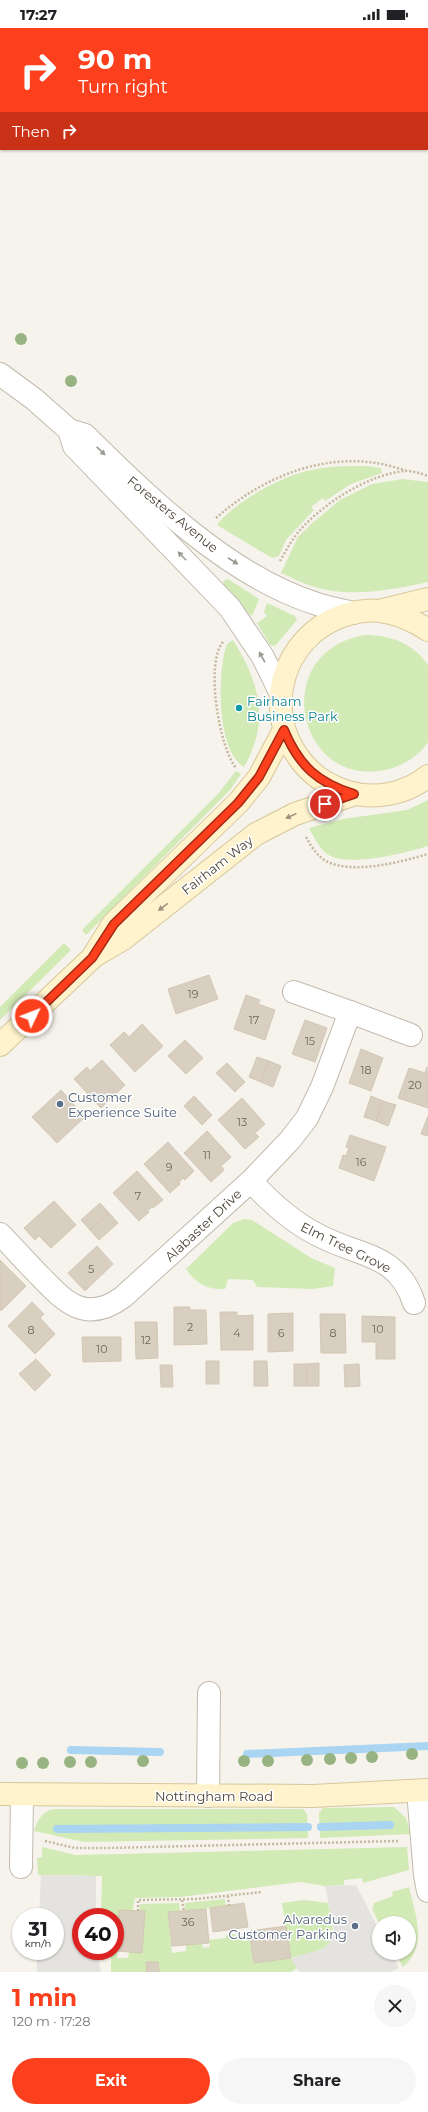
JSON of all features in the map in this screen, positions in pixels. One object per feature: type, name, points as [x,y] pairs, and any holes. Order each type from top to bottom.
[{"type":"street","name":"Foresters Avenue","points":[[0,374],[34,399],[69,430],[85,435],[158,505],[192,533],[229,559],[270,584],[316,604],[353,613]]},
{"type":"street","name":"Foresters Avenue","points":[[69,430],[74,446],[214,590],[244,626],[280,692]]},
{"type":"street","points":[[428,599],[380,611],[353,613],[331,620],[312,633],[297,650],[286,670],[280,692],[280,711],[284,730],[292,749],[304,765],[318,778],[336,788],[354,794],[372,796],[389,794],[406,789],[428,776]]},
{"type":"street","points":[[380,611],[398,614],[414,621],[428,630]]},
{"type":"street","name":"Fairham Way","points":[[92,958],[114,924],[238,803],[255,782],[284,730]]},
{"type":"street","name":"Fairham Way","points":[[0,1045],[92,958],[123,939],[256,834],[295,814],[354,794]]},
{"type":"street","points":[[294,992],[411,1035]]},
{"type":"street","name":"Alabaster Drive","points":[[0,1234],[64,1301],[78,1308],[89,1310],[110,1305],[123,1297],[251,1181],[290,1140],[307,1118],[322,1087],[350,1012]]},
{"type":"street","name":"Elm Tree Grove","points":[[251,1181],[267,1199],[294,1221],[320,1236],[392,1267],[404,1279],[414,1303]]},
{"type":"street","points":[[208,1796],[209,1693]]},
{"type":"street","points":[[423,1791],[422,1840],[428,1891]]},
{"type":"street","name":"Nottingham Road","points":[[0,1794],[313,1796],[423,1791]]},
{"type":"street","points":[[21,1867],[22,1795]]},
{"type":"path","points":[[212,522],[223,512],[254,490],[302,468],[320,464],[348,462],[375,463],[428,476]]},
{"type":"path","points":[[270,584],[285,552],[298,531],[315,515],[343,494],[367,482],[405,470]]},
{"type":"path","points":[[244,626],[230,634],[221,645],[215,683],[216,710],[225,748],[230,760],[234,767],[255,782]]},
{"type":"path","points":[[304,835],[318,855],[335,864],[362,866],[391,864],[428,854]]},
{"type":"path","points":[[22,1840],[36,1839],[75,1848],[107,1848],[422,1840]]},
{"type":"path","points":[[138,1911],[138,1900],[182,1900],[262,1892]]},
{"type":"path","points":[[228,1896],[229,1906]]},
{"type":"path","points":[[182,1900],[184,1911]]},
{"type":"green space","points":[[338,466],[366,466],[381,468],[382,473],[351,484],[325,501],[323,498],[311,507],[314,510],[286,540],[279,556],[272,558],[217,525],[225,516],[247,499],[286,478],[311,470]]},
{"type":"green space","points":[[403,479],[428,482],[428,582],[378,591],[339,592],[315,587],[281,573],[298,537],[340,500],[372,484]]},
{"type":"green space","points":[[228,579],[259,599],[251,616],[224,586],[223,581]]},
{"type":"green space","points":[[267,603],[295,616],[297,620],[275,646],[270,645],[257,623],[267,616],[264,612]]},
{"type":"green space","points":[[365,635],[374,635],[400,642],[415,651],[428,665],[428,742],[421,751],[400,765],[389,769],[358,771],[333,761],[315,742],[306,717],[305,691],[314,666],[334,647]]},
{"type":"green space","points":[[233,640],[250,672],[258,703],[259,718],[257,734],[252,750],[244,767],[235,758],[228,745],[221,710],[224,656],[227,644]]},
{"type":"green space","points":[[236,771],[241,774],[230,790],[86,935],[82,930],[217,795]]},
{"type":"green space","points":[[428,800],[428,846],[405,852],[377,858],[348,860],[336,858],[327,854],[322,849],[309,828],[343,819],[407,810]]},
{"type":"green space","points":[[64,943],[71,950],[0,1020],[0,1007]]},
{"type":"green space","points":[[244,1219],[252,1220],[313,1259],[335,1268],[333,1286],[313,1289],[257,1287],[253,1280],[228,1279],[225,1289],[218,1289],[207,1287],[198,1282],[186,1269],[233,1223]]},
{"type":"green space","points":[[394,1807],[406,1818],[411,1834],[320,1838],[319,1813],[323,1808]]},
{"type":"green space","points":[[54,1809],[303,1809],[307,1814],[308,1838],[84,1842],[34,1831],[43,1814]]},
{"type":"green space","points":[[42,1847],[75,1855],[407,1847],[409,1870],[363,1883],[362,1878],[344,1880],[344,1885],[325,1886],[300,1882],[181,1897],[135,1898],[133,1910],[124,1910],[124,1908],[101,1908],[102,1876],[38,1875],[37,1858],[42,1857]]},
{"type":"green space","points":[[409,1887],[417,1920],[418,1940],[416,1947],[416,1916],[376,1916],[372,1909],[374,1903],[393,1896],[392,1892]]},
{"type":"green space","points":[[225,1899],[226,1906],[185,1911],[185,1903]]},
{"type":"green space","points":[[304,1900],[328,1903],[333,1929],[330,1943],[317,1951],[291,1958],[282,1903]]},
{"type":"green space","points":[[179,1903],[180,1911],[168,1913],[172,1953],[186,1951],[186,1945],[202,1943],[203,1948],[210,1947],[209,1940],[226,1938],[226,1935],[235,1934],[236,1937],[243,1936],[244,1941],[250,1940],[254,1963],[291,1958],[297,1968],[291,1972],[159,1972],[158,1962],[147,1962],[147,1972],[111,1972],[111,1960],[124,1960],[124,1958],[128,1958],[129,1952],[142,1952],[145,1911],[139,1911],[140,1904]]},
{"type":"green space","points":[[399,1960],[410,1960],[403,1967]]},
{"type":"shaded area","points":[[41,1875],[96,1876],[96,1908],[72,1908],[72,1960],[99,1960],[101,1972],[37,1972],[37,1960],[64,1960],[64,1908],[39,1908]]},
{"type":"shaded area","name":"Alvaredus Customer Parking","points":[[356,1885],[372,1916],[372,1960],[395,1960],[399,1968],[391,1972],[299,1972],[291,1958],[323,1949],[332,1940],[334,1931],[325,1886]]},
{"type":"building","points":[[209,975],[218,999],[176,1014],[168,989]]},
{"type":"building","points":[[246,995],[260,1000],[258,1004],[275,1010],[265,1040],[234,1029]]},
{"type":"building","points":[[305,1020],[327,1028],[315,1062],[292,1054]]},
{"type":"building","points":[[142,1024],[163,1046],[135,1072],[110,1045],[124,1032],[129,1037]]},
{"type":"building","points":[[185,1040],[203,1058],[186,1074],[168,1056]]},
{"type":"building","points":[[361,1049],[383,1058],[371,1091],[349,1083]]},
{"type":"building","points":[[257,1057],[269,1061],[261,1082],[249,1077]]},
{"type":"building","points":[[102,1060],[125,1085],[101,1108],[74,1079],[87,1067],[90,1071]]},
{"type":"building","points":[[269,1061],[281,1066],[273,1087],[261,1082]]},
{"type":"building","points":[[227,1063],[245,1082],[235,1092],[216,1073]]},
{"type":"building","points":[[427,1067],[428,1108],[398,1098],[409,1068],[425,1073]]},
{"type":"building","name":"Customer Experience Suite","points":[[61,1090],[85,1117],[57,1143],[32,1117]]},
{"type":"building","points":[[194,1096],[212,1115],[202,1125],[184,1106]]},
{"type":"building","points":[[371,1096],[383,1101],[376,1121],[364,1117]]},
{"type":"building","points":[[242,1098],[265,1124],[255,1133],[259,1137],[245,1149],[218,1120]]},
{"type":"building","points":[[383,1101],[396,1105],[388,1126],[376,1121]]},
{"type":"building","points":[[428,1116],[428,1136],[421,1134]]},
{"type":"building","points":[[207,1131],[231,1157],[221,1166],[224,1170],[211,1182],[184,1153]]},
{"type":"building","points":[[350,1135],[386,1147],[374,1181],[339,1168],[343,1155],[346,1156],[349,1148],[346,1147]]},
{"type":"building","points":[[168,1142],[194,1171],[185,1180],[183,1178],[179,1182],[180,1184],[170,1193],[144,1164]]},
{"type":"building","points":[[137,1171],[163,1200],[147,1211],[149,1212],[139,1221],[113,1193]]},
{"type":"building","points":[[54,1201],[76,1225],[51,1248],[39,1236],[35,1240],[24,1228]]},
{"type":"building","points":[[100,1203],[109,1213],[90,1230],[81,1220]]},
{"type":"building","points":[[109,1213],[118,1223],[99,1240],[90,1230]]},
{"type":"building","points":[[97,1246],[113,1264],[85,1291],[68,1273]]},
{"type":"building","points":[[0,1260],[26,1286],[1,1311],[0,1309]]},
{"type":"building","points":[[32,1302],[44,1314],[40,1318],[55,1334],[35,1354],[8,1326]]},
{"type":"building","points":[[174,1307],[190,1307],[190,1310],[206,1310],[207,1344],[174,1345]]},
{"type":"building","points":[[220,1312],[237,1312],[237,1316],[253,1315],[253,1350],[221,1350]]},
{"type":"building","points":[[293,1313],[293,1351],[268,1352],[268,1314]]},
{"type":"building","points":[[320,1314],[345,1314],[346,1353],[321,1353]]},
{"type":"building","points":[[362,1316],[395,1317],[395,1359],[376,1359],[376,1342],[362,1342]]},
{"type":"building","points":[[135,1322],[157,1322],[158,1358],[136,1359]]},
{"type":"building","points":[[82,1337],[121,1337],[121,1361],[83,1362]]},
{"type":"building","points":[[36,1359],[51,1375],[35,1391],[19,1374]]},
{"type":"building","points":[[206,1361],[219,1361],[219,1384],[206,1384]]},
{"type":"building","points":[[254,1361],[267,1361],[268,1386],[254,1386]]},
{"type":"building","points":[[319,1363],[319,1386],[307,1386],[307,1364]]},
{"type":"building","points":[[294,1364],[307,1364],[307,1386],[294,1386]]},
{"type":"building","points":[[359,1364],[360,1386],[345,1387],[344,1365]]},
{"type":"building","points":[[160,1365],[172,1365],[173,1387],[161,1387]]},
{"type":"building","points":[[244,1903],[248,1927],[213,1932],[210,1908]]},
{"type":"building","points":[[206,1909],[209,1943],[172,1946],[168,1912]]},
{"type":"building","points":[[124,1910],[145,1911],[142,1953],[124,1952]]},
{"type":"building","points":[[286,1926],[291,1958],[254,1963],[249,1931]]},
{"type":"building","points":[[146,1962],[158,1962],[159,1972],[147,1972]]},
{"type":"waterway","points":[[247,1754],[428,1746]]},
{"type":"waterway","points":[[71,1750],[160,1752]]},
{"type":"waterway","points":[[321,1827],[390,1825]]},
{"type":"waterway","points":[[57,1829],[308,1827]]},
{"type":"place","name":"Fairham Business Park","points":[[239,708]]},
{"type":"place","name":"Customer Experience Suite","points":[[60,1104]]},
{"type":"place","name":"Alvaredus Customer Parking","points":[[355,1926]]},
{"type":"route","points":[[32,1016],[92,958],[114,924],[238,803],[259,777],[284,730],[292,749],[304,765],[318,778],[336,788],[354,794],[325,804]]}]
